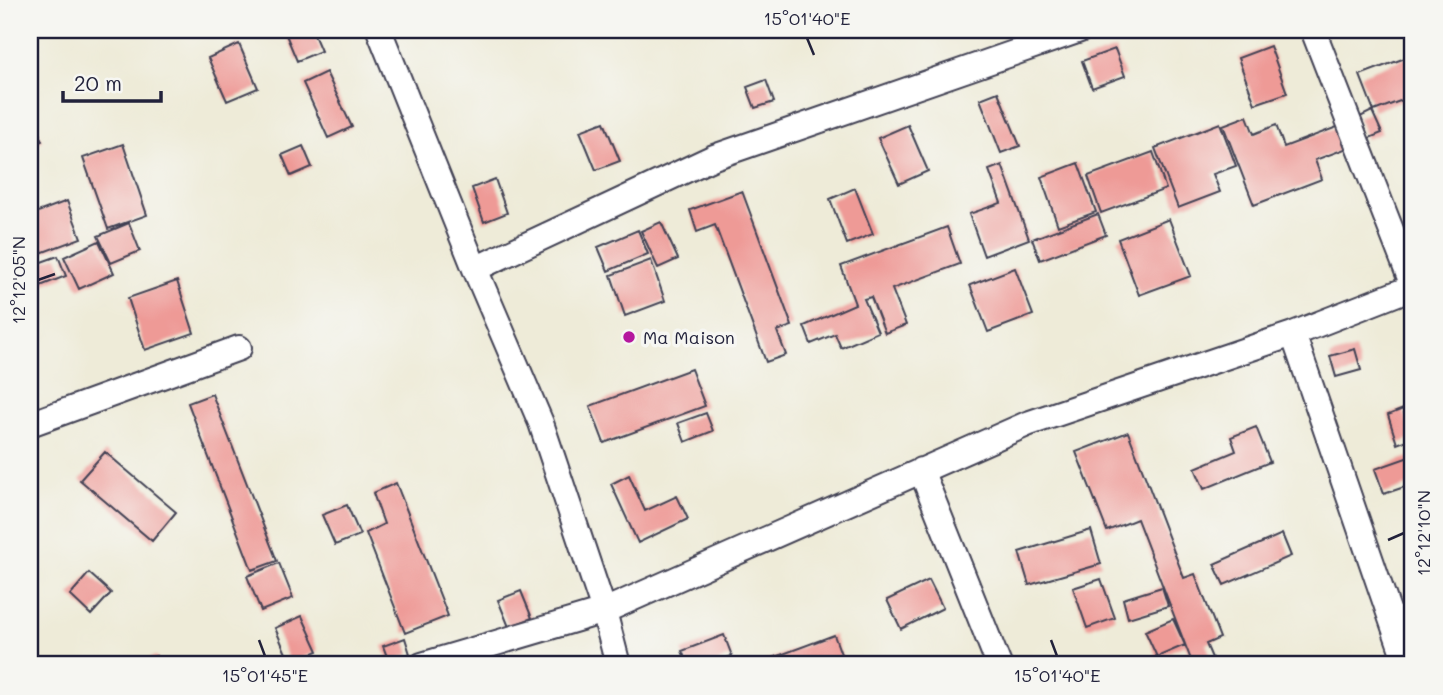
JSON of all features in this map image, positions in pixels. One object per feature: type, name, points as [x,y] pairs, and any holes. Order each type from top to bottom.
[{"type":"street","points":[[379,30],[475,269],[541,423],[604,611],[618,665]]},
{"type":"street","points":[[475,269],[714,158],[1080,30]]},
{"type":"street","points":[[422,665],[604,611],[1039,420],[1293,334],[1413,287],[1313,30]]},
{"type":"street","points":[[1293,334],[1407,665]]},
{"type":"street","points":[[30,424],[239,348]]},
{"type":"street","points":[[921,470],[999,665]]},
{"type":"building","points":[[284,30],[312,30],[321,51],[297,61]]},
{"type":"building","points":[[239,44],[258,88],[227,101],[208,58]]},
{"type":"building","points":[[1270,46],[1287,93],[1255,104],[1238,58]]},
{"type":"building","points":[[1115,49],[1125,76],[1092,88],[1082,61]]},
{"type":"building","points":[[1413,55],[1413,96],[1374,111],[1360,75]]},
{"type":"building","points":[[326,72],[352,127],[328,138],[303,83]]},
{"type":"building","points":[[766,80],[774,102],[755,108],[747,87]]},
{"type":"building","points":[[998,92],[1020,146],[1001,153],[980,99]]},
{"type":"building","points":[[30,109],[42,141],[30,145]]},
{"type":"building","points":[[1372,111],[1382,133],[1367,139],[1358,118]]},
{"type":"building","points":[[1247,116],[1254,134],[1276,125],[1284,147],[1345,124],[1353,146],[1315,160],[1322,179],[1254,205],[1223,125]]},
{"type":"building","points":[[604,122],[620,161],[596,170],[580,131]]},
{"type":"building","points":[[1220,123],[1236,166],[1213,174],[1220,192],[1178,208],[1155,148]]},
{"type":"building","points":[[908,125],[928,171],[899,184],[878,138]]},
{"type":"building","points":[[123,144],[147,215],[108,229],[83,158]]},
{"type":"building","points":[[303,146],[312,167],[291,176],[282,155]]},
{"type":"building","points":[[1153,152],[1166,189],[1101,213],[1088,176]]},
{"type":"building","points":[[1078,163],[1096,212],[1058,226],[1041,177]]},
{"type":"building","points":[[1002,165],[1029,239],[984,256],[969,214],[1001,203],[989,170]]},
{"type":"building","points":[[495,179],[507,213],[484,222],[472,188]]},
{"type":"building","points":[[855,188],[873,234],[847,244],[830,199]]},
{"type":"building","points":[[742,191],[792,326],[777,331],[786,355],[766,362],[715,225],[697,232],[690,210]]},
{"type":"building","points":[[67,201],[81,238],[38,254],[30,231],[30,215]]},
{"type":"building","points":[[1098,214],[1106,235],[1040,260],[1032,239]]},
{"type":"building","points":[[1169,219],[1191,276],[1139,295],[1118,239]]},
{"type":"building","points":[[661,222],[678,259],[658,268],[641,231]]},
{"type":"building","points":[[129,223],[140,251],[111,263],[98,236]]},
{"type":"building","points":[[947,227],[960,264],[892,289],[906,325],[885,333],[871,297],[864,299],[878,332],[841,348],[835,334],[811,344],[804,326],[855,304],[841,266]]},
{"type":"building","points":[[638,230],[648,254],[608,271],[598,247]]},
{"type":"building","points":[[99,241],[114,273],[79,289],[64,257]]},
{"type":"building","points":[[58,256],[66,276],[30,290],[30,266]]},
{"type":"building","points":[[651,260],[665,301],[625,316],[611,275]]},
{"type":"building","points":[[1015,268],[1033,315],[988,332],[970,285]]},
{"type":"building","points":[[177,281],[194,333],[145,350],[128,298]]},
{"type":"building","points":[[1355,349],[1361,370],[1336,377],[1330,356]]},
{"type":"building","points":[[691,369],[705,406],[604,443],[590,406]]},
{"type":"building","points":[[212,394],[277,561],[252,570],[188,403]]},
{"type":"building","points":[[1403,409],[1413,438],[1397,444],[1388,415]]},
{"type":"building","points":[[706,413],[713,431],[685,442],[678,423]]},
{"type":"building","points":[[1256,427],[1270,462],[1204,489],[1195,468],[1236,451],[1231,437]]},
{"type":"building","points":[[1128,432],[1184,578],[1195,574],[1220,638],[1206,644],[1215,665],[1193,665],[1137,519],[1107,531],[1076,452]]},
{"type":"building","points":[[105,452],[176,512],[152,541],[80,480]]},
{"type":"building","points":[[1409,457],[1413,468],[1413,484],[1384,494],[1375,469]]},
{"type":"building","points":[[629,475],[645,511],[677,496],[688,519],[638,543],[611,484]]},
{"type":"building","points":[[396,483],[448,616],[405,633],[366,533],[384,524],[373,493]]},
{"type":"building","points":[[347,505],[360,535],[335,545],[322,515]]},
{"type":"building","points":[[1091,530],[1101,564],[1029,585],[1019,552]]},
{"type":"building","points":[[1282,534],[1291,556],[1224,585],[1214,564]]},
{"type":"building","points":[[279,563],[293,598],[261,611],[247,576]]},
{"type":"building","points":[[89,573],[111,593],[91,615],[70,595]]},
{"type":"building","points":[[1101,579],[1115,618],[1087,628],[1073,588]]},
{"type":"building","points":[[929,580],[943,608],[901,629],[887,600]]},
{"type":"building","points":[[1162,587],[1168,606],[1128,618],[1123,599]]},
{"type":"building","points":[[521,591],[532,618],[509,627],[498,600]]},
{"type":"building","points":[[302,616],[318,651],[290,663],[275,628]]},
{"type":"building","points":[[1173,619],[1185,645],[1157,657],[1145,631]]},
{"type":"building","points":[[724,635],[732,656],[710,665],[688,665],[682,651]]},
{"type":"building","points":[[834,635],[845,665],[766,665],[764,661]]},
{"type":"building","points":[[405,638],[410,654],[389,662],[383,646]]},
{"type":"building","points":[[156,656],[160,665],[134,665]]},
{"type":"place","name":"Ma Maison","points":[[629,337]]}]
